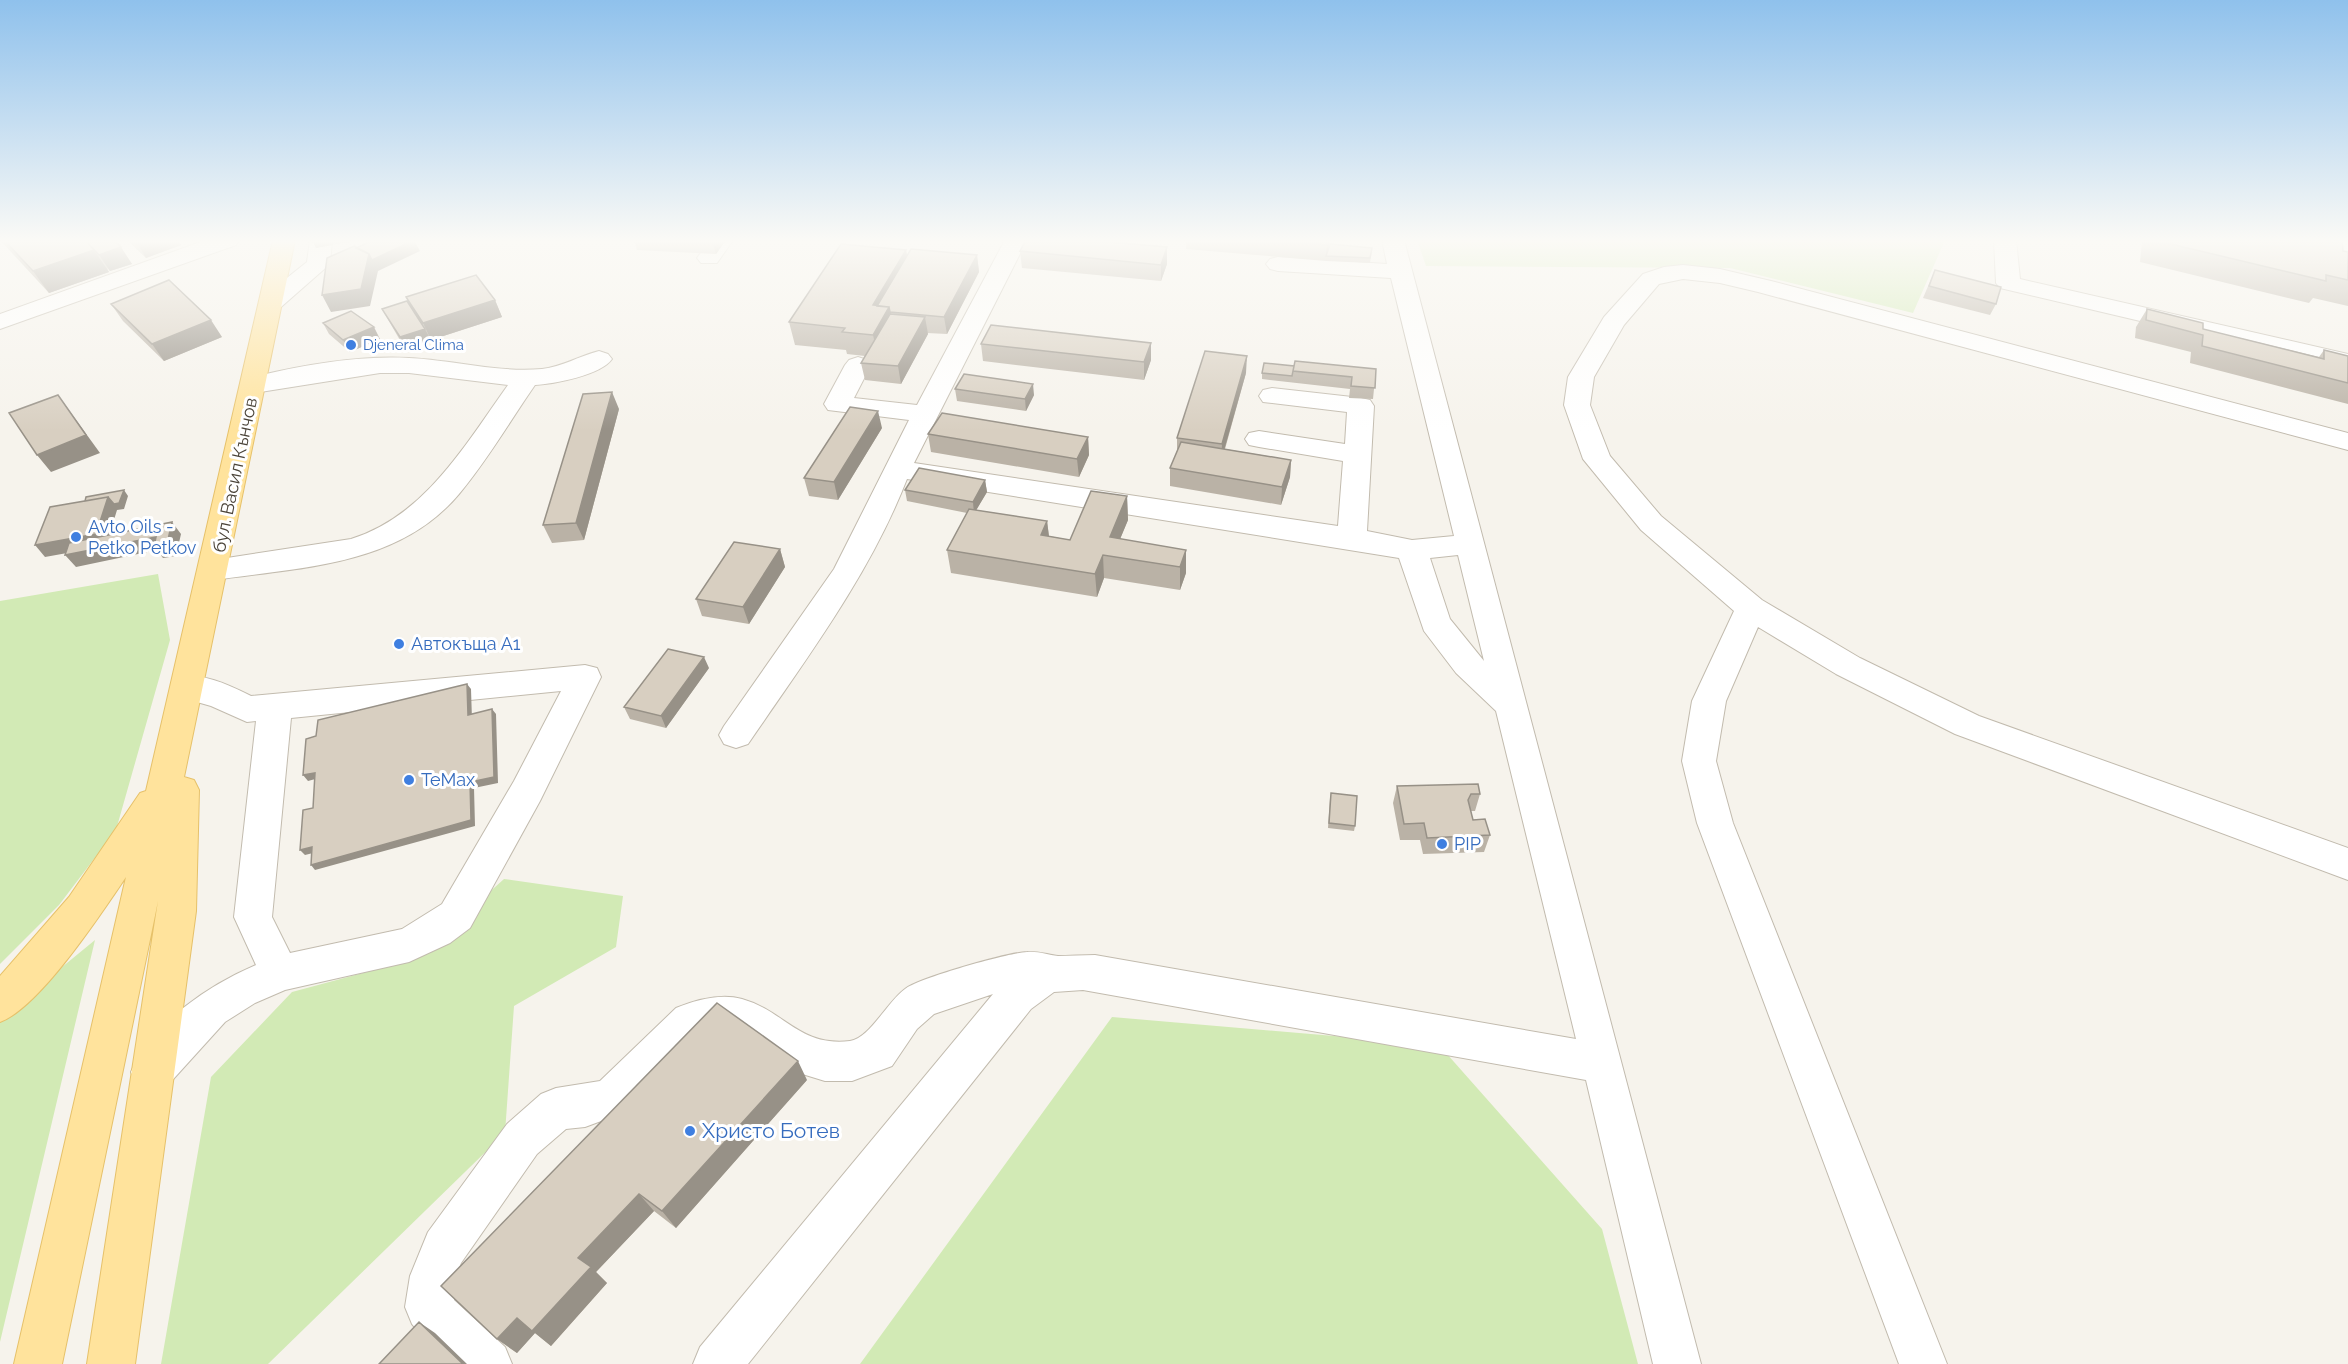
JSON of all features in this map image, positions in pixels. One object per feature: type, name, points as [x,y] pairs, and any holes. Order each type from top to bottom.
[{"type":"main road","name":"бул. Васил Кънчов","points":[[186,698],[272,304]]},
{"type":"main road","points":[[38,1364],[186,698]]},
{"type":"main road","points":[[111,1364],[177,911],[186,698]]},
{"type":"main road","points":[[0,1004],[42,962],[85,908],[121,857],[169,776]]},
{"type":"street","points":[[3,316],[40,304]]},
{"type":"street","points":[[736,735],[838,585],[884,507],[897,469],[983,304]]},
{"type":"street","points":[[1408,304],[1603,1063],[1677,1364]]},
{"type":"street","points":[[1629,304],[1613,322],[1581,377],[1577,405],[1597,459],[1651,523],[1752,608],[1848,666],[1966,725],[2348,864]]},
{"type":"street","points":[[1829,304],[2348,442]]},
{"type":"street","points":[[2097,304],[2348,362]]},
{"type":"street","points":[[254,386],[378,365],[410,365],[525,380],[577,370],[599,359]]},
{"type":"street","points":[[858,365],[837,404],[926,414]]},
{"type":"street","points":[[214,570],[354,549],[378,541],[406,525],[448,489],[525,380]]},
{"type":"street","points":[[1272,396],[1361,406],[1352,538]]},
{"type":"street","points":[[1259,439],[1358,455]]},
{"type":"street","points":[[897,469],[1352,538],[1412,550],[1470,544]]},
{"type":"street","points":[[1412,550],[1435,623],[1468,665],[1511,705]]},
{"type":"street","points":[[1752,608],[1709,700],[1699,761],[1715,823],[1923,1364]]},
{"type":"street","points":[[152,1072],[211,1009],[241,990],[280,973],[409,945],[436,932],[456,916],[527,791],[585,677],[247,708],[221,696],[186,698]]},
{"type":"street","points":[[275,705],[253,917],[280,973]]},
{"type":"street","points":[[488,1364],[443,1324],[429,1307],[432,1276],[444,1248],[522,1139],[556,1108],[585,1106],[612,1097],[690,1021],[718,1015],[741,1017],[799,1054],[825,1061],[852,1061],[877,1052],[903,1016],[921,1000],[998,975],[1028,969],[1106,975],[1603,1063]]},
{"type":"street","points":[[717,1364],[1017,996],[1034,980],[1062,971]]},
{"type":"green space","points":[[1875,304],[1917,304],[1913,313]]},
{"type":"green space","points":[[158,574],[170,640],[116,830],[59,905],[0,964],[0,601]]},
{"type":"green space","points":[[504,879],[623,896],[616,947],[514,1006],[505,1133],[268,1364],[161,1364],[211,1077],[292,992],[415,959]]},
{"type":"green space","points":[[95,940],[0,1342],[0,1018]]},
{"type":"green space","points":[[1112,1017],[1439,1045],[1602,1229],[1638,1364],[860,1364]]},
{"type":"building","points":[[111,304],[194,304],[211,320],[152,344]]},
{"type":"building","points":[[399,304],[409,304],[425,329],[400,337],[382,309]]},
{"type":"building","points":[[410,304],[484,304],[423,323]]},
{"type":"building","points":[[801,304],[874,304],[889,307],[873,335],[842,332],[845,328],[789,322]]},
{"type":"building","points":[[878,304],[951,304],[944,317],[890,312],[889,307],[877,306]]},
{"type":"building","points":[[2147,309],[2203,323],[2203,329],[2324,359],[2324,350],[2348,356],[2348,383],[2202,346],[2203,335],[2146,320]]},
{"type":"building","points":[[351,311],[374,327],[343,340],[323,323]]},
{"type":"building","points":[[890,314],[925,317],[898,366],[861,363]]},
{"type":"building","points":[[991,325],[1151,343],[1144,362],[981,344]]},
{"type":"building","points":[[1205,351],[1247,356],[1222,444],[1177,438]]},
{"type":"building","points":[[1295,361],[1376,369],[1375,388],[1351,386],[1352,377],[1293,371]]},
{"type":"building","points":[[1264,363],[1294,366],[1292,376],[1262,373]]},
{"type":"building","points":[[964,374],[1033,384],[1025,399],[955,389]]},
{"type":"building","points":[[612,392],[576,523],[543,525],[583,394]]},
{"type":"building","points":[[58,395],[86,435],[37,455],[9,413]]},
{"type":"building","points":[[850,407],[878,411],[834,482],[804,478]]},
{"type":"building","points":[[942,413],[1088,437],[1077,459],[928,434]]},
{"type":"building","points":[[1181,442],[1291,460],[1282,487],[1170,468]]},
{"type":"building","points":[[919,468],[985,480],[973,502],[905,490]]},
{"type":"building","points":[[124,490],[119,503],[114,504],[108,497],[85,501],[86,497]]},
{"type":"building","points":[[1091,491],[1127,496],[1110,537],[1186,550],[1180,567],[1103,555],[1095,574],[947,550],[969,509],[1047,521],[1041,535],[1070,540]]},
{"type":"building","points":[[108,497],[96,534],[35,545],[50,507]]},
{"type":"building","points":[[172,522],[167,544],[154,547],[156,537],[65,555],[69,543]]},
{"type":"building","points":[[734,542],[780,549],[743,607],[696,599]]},
{"type":"building","points":[[668,649],[704,657],[661,716],[624,707]]},
{"type":"building","name":"TeMax","points":[[467,684],[468,715],[492,709],[494,777],[470,782],[471,820],[311,865],[312,847],[300,850],[303,810],[313,808],[315,773],[303,775],[306,739],[316,736],[318,720]]},
{"type":"building","points":[[1478,784],[1480,794],[1471,794],[1468,800],[1473,820],[1485,819],[1490,835],[1427,838],[1424,823],[1404,824],[1397,786]]},
{"type":"building","points":[[1331,793],[1357,796],[1355,826],[1329,823]]},
{"type":"building","points":[[717,1003],[798,1061],[662,1211],[639,1194],[578,1258],[591,1267],[532,1331],[517,1318],[497,1339],[441,1286]]},
{"type":"building","points":[[419,1322],[463,1364],[379,1364]]},
{"type":"place","name":"Djeneral Clima","points":[[351,345]]},
{"type":"place","name":"Avto Oils - Petko Petkov","points":[[76,537]]},
{"type":"place","name":"Автокъща А1","points":[[399,644]]},
{"type":"place","name":"TeMax","points":[[409,780]]},
{"type":"place","name":"PIP","points":[[1442,844]]},
{"type":"place","name":"Христо Ботев","points":[[690,1131]]}]
